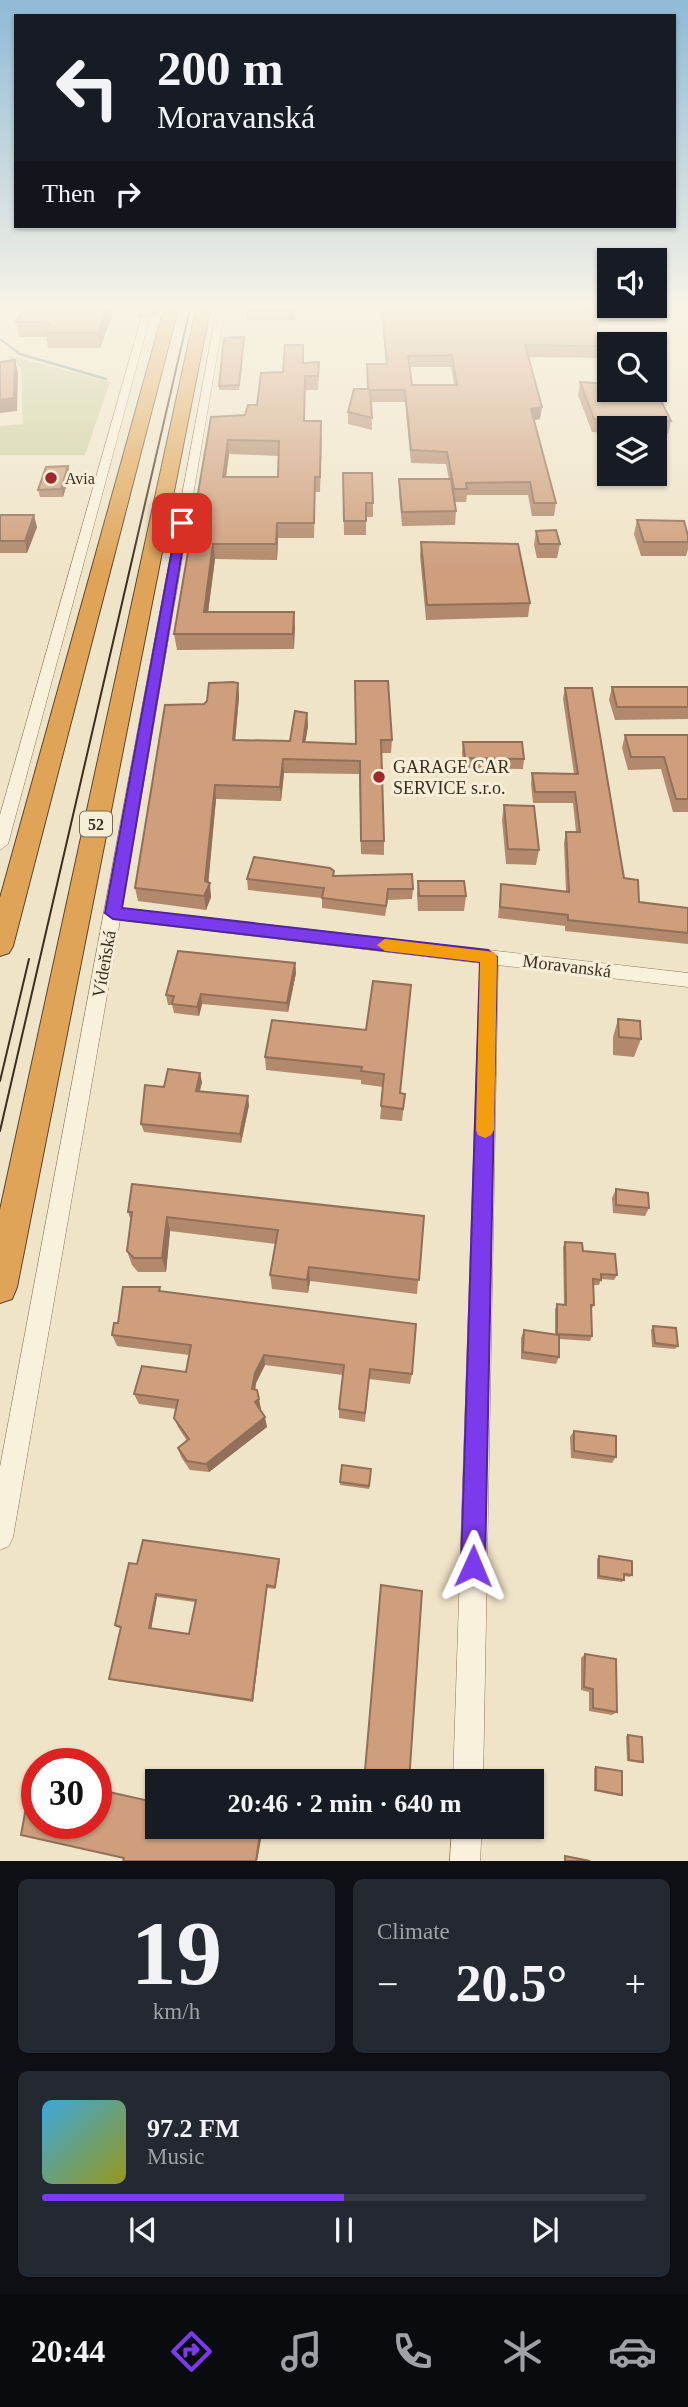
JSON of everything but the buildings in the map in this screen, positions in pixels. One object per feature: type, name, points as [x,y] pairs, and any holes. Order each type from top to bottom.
[{"type":"highway","points":[[0,946],[148,396]]},
{"type":"highway","name":"Vídeňská","points":[[0,1287],[185,396]]},
{"type":"street","points":[[0,844],[125,396]]},
{"type":"street","name":"Vídeňská","points":[[0,1537],[205,396]]},
{"type":"street","name":"Moravanská","points":[[113,913],[688,980]]},
{"type":"street","points":[[468,1769],[488,957]]},
{"type":"street","points":[[465,1861],[466,1839]]},
{"type":"green space","points":[[22,396],[105,396],[85,455],[0,455],[0,426],[23,424]]},
{"type":"tram line","points":[[0,1131],[170,396]]},
{"type":"tram line","points":[[0,1081],[29,959]]},
{"type":"slow traffic","points":[[385,945],[488,957],[485,1130]]},
{"type":"place","name":"Avia","points":[[51,478]]},
{"type":"place","name":"GARAGE CAR SERVICE s.r.o.","points":[[379,777]]},
{"type":"route","points":[[182,523],[113,913],[488,957],[473,1566]]}]
